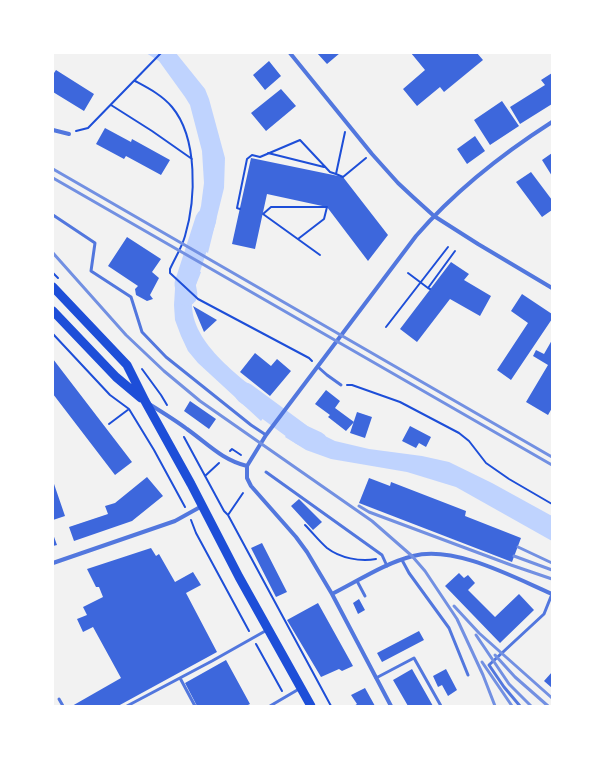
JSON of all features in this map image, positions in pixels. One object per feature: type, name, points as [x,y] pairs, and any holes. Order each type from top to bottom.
[{"type":"main road","points":[[53,287],[127,365],[268,630],[311,706]]},
{"type":"main road","points":[[53,311],[116,377],[145,401]]},
{"type":"street","points":[[290,53],[372,154],[398,183],[434,216],[552,288]]},
{"type":"street","points":[[391,706],[332,594],[307,552],[296,537],[251,486],[247,478],[247,466],[268,431],[416,236],[455,196],[488,168],[552,122]]},
{"type":"street","points":[[53,130],[69,134]]},
{"type":"street","points":[[145,401],[176,421],[224,458],[236,464],[247,466]]},
{"type":"street","points":[[53,563],[152,530],[174,521],[202,506]]},
{"type":"street","points":[[332,594],[387,566],[427,553],[451,555],[495,570],[552,594]]},
{"type":"lane","points":[[53,215],[95,243],[91,271],[131,298],[142,332],[152,343],[172,362],[251,425],[266,435]]},
{"type":"lane","points":[[318,367],[341,385]]},
{"type":"lane","points":[[266,472],[382,555],[387,566]]},
{"type":"lane","points":[[402,560],[409,573],[449,628],[468,675]]},
{"type":"lane","points":[[357,581],[366,596]]},
{"type":"lane","points":[[520,706],[504,687],[490,665],[544,614],[552,594]]},
{"type":"lane","points":[[127,706],[268,630]]},
{"type":"lane","points":[[376,678],[414,658],[441,706]]},
{"type":"lane","points":[[180,678],[195,706]]},
{"type":"lane","points":[[270,706],[301,688]]},
{"type":"lane","points":[[59,699],[63,706]]},
{"type":"path","points":[[69,134],[88,128],[161,53]]},
{"type":"path","points":[[135,81],[159,95],[172,107],[181,120],[188,138],[192,159],[193,181],[191,206],[185,237],[170,269],[170,273],[198,299],[309,358]]},
{"type":"path","points":[[110,105],[152,131],[192,159]]},
{"type":"path","points":[[336,174],[347,123]]},
{"type":"path","points":[[240,209],[237,208],[247,159],[252,155],[260,157],[300,140],[330,172],[343,177],[372,154]]},
{"type":"path","points":[[268,153],[325,167]]},
{"type":"path","points":[[298,239],[324,219],[327,207],[271,207],[263,214],[320,255]]},
{"type":"path","points":[[386,327],[448,247]]},
{"type":"path","points":[[408,273],[429,289],[455,251]]},
{"type":"path","points":[[53,334],[110,395],[129,409],[154,450],[188,514],[196,533],[285,698]]},
{"type":"path","points":[[341,385],[352,385],[400,402],[459,433],[469,441],[486,463],[509,479],[552,504]]},
{"type":"path","points":[[161,395],[224,511],[228,515],[331,706]]},
{"type":"path","points":[[110,424],[129,409]]},
{"type":"path","points":[[228,515],[243,493]]},
{"type":"path","points":[[305,525],[328,548],[340,555],[353,559],[373,560],[383,558]]},
{"type":"water","points":[[146,53],[176,53],[205,89],[209,99],[225,158],[224,188],[208,253],[191,243],[201,206],[204,183],[202,151],[190,105],[159,61]]},
{"type":"water","points":[[184,263],[201,272],[192,298],[194,317],[200,332],[221,360],[248,384],[274,404],[261,421],[198,363],[188,351],[175,320],[174,305],[175,289]]},
{"type":"water","points":[[298,420],[313,430],[335,441],[369,449],[422,456],[449,462],[492,483],[552,516],[552,541],[456,487],[407,472],[331,459],[306,450],[285,437]]},
{"type":"building","points":[[317,53],[340,53],[327,64]]},
{"type":"building","points":[[411,53],[477,53],[483,60],[444,92],[440,87],[417,106],[403,89],[425,70]]},
{"type":"building","points":[[269,61],[281,76],[265,90],[253,75]]},
{"type":"building","points":[[56,70],[94,94],[84,111],[53,92],[53,73]]},
{"type":"building","points":[[552,73],[552,104],[520,124],[510,107],[545,85],[541,80]]},
{"type":"building","points":[[281,89],[296,106],[266,131],[251,113]]},
{"type":"building","points":[[502,101],[519,126],[490,145],[474,120]]},
{"type":"building","points":[[105,128],[131,142],[132,139],[170,160],[161,175],[126,156],[124,159],[96,144]]},
{"type":"building","points":[[475,136],[485,151],[467,164],[457,149]]},
{"type":"building","points":[[552,153],[552,176],[542,160]]},
{"type":"building","points":[[251,158],[343,177],[388,235],[368,261],[327,207],[267,194],[255,249],[232,244]]},
{"type":"building","points":[[531,172],[552,200],[552,210],[542,217],[516,182]]},
{"type":"building","points":[[127,237],[161,259],[152,272],[159,278],[150,295],[153,299],[147,301],[136,295],[135,289],[138,286],[108,266]]},
{"type":"building","points":[[451,262],[469,274],[464,280],[491,296],[480,316],[450,299],[417,342],[400,329]]},
{"type":"building","points":[[522,294],[552,314],[552,319],[511,380],[497,370],[528,323],[511,311]]},
{"type":"building","points":[[193,306],[217,320],[204,332]]},
{"type":"building","points":[[552,340],[552,408],[548,415],[526,402],[548,365],[533,356],[536,350],[544,354]]},
{"type":"building","points":[[255,353],[271,366],[277,359],[291,371],[270,396],[240,372]]},
{"type":"building","points":[[53,359],[132,462],[115,475],[53,394]]},
{"type":"building","points":[[326,390],[340,401],[335,408],[354,422],[346,431],[328,417],[330,415],[315,404]]},
{"type":"building","points":[[190,401],[216,419],[209,429],[184,411]]},
{"type":"building","points":[[357,412],[372,417],[365,438],[350,433]]},
{"type":"building","points":[[410,426],[431,437],[426,447],[419,443],[416,448],[402,441]]},
{"type":"building","points":[[147,477],[163,496],[132,521],[74,541],[69,527],[108,514],[105,506],[115,503]]},
{"type":"building","points":[[369,478],[390,486],[391,482],[466,511],[465,516],[521,538],[512,562],[359,503]]},
{"type":"building","points":[[53,481],[65,516],[53,520]]},
{"type":"building","points":[[299,499],[322,522],[313,530],[291,506]]},
{"type":"building","points":[[53,534],[57,545],[53,546]]},
{"type":"building","points":[[262,543],[287,592],[276,597],[251,548]]},
{"type":"building","points":[[151,548],[156,556],[159,554],[175,582],[193,572],[201,585],[186,593],[217,652],[118,706],[72,706],[121,678],[93,627],[83,632],[77,619],[87,615],[83,607],[103,597],[99,587],[96,587],[87,569]]},
{"type":"building","points":[[459,573],[464,578],[468,575],[475,583],[468,590],[495,617],[519,594],[534,610],[500,643],[445,586]]},
{"type":"building","points":[[359,599],[365,610],[358,614],[353,603]]},
{"type":"building","points":[[318,603],[353,666],[342,671],[339,669],[321,677],[287,620]]},
{"type":"building","points":[[419,631],[424,640],[382,662],[377,653]]},
{"type":"building","points":[[226,660],[250,704],[246,706],[197,706],[185,683]]},
{"type":"building","points":[[412,669],[433,706],[408,706],[393,680]]},
{"type":"building","points":[[446,669],[457,690],[448,696],[442,685],[438,687],[433,676]]},
{"type":"building","points":[[552,672],[552,688],[544,681]]},
{"type":"building","points":[[365,688],[375,706],[354,706],[357,704],[351,695]]},
{"type":"waterway","points":[[187,295],[185,284],[206,219]]},
{"type":"waterway","points":[[245,393],[302,435],[317,442]]},
{"type":"railway","points":[[53,169],[552,457]]},
{"type":"railway","points":[[53,178],[552,465]]},
{"type":"railway","points":[[53,253],[126,335],[164,371],[200,401],[372,521],[412,556],[425,571],[457,619],[483,675],[495,706]]},
{"type":"railway","points":[[359,506],[369,512],[552,579]]},
{"type":"railway","points":[[518,547],[552,563]]},
{"type":"railway","points":[[514,556],[552,570]]},
{"type":"railway","points":[[454,606],[479,633],[552,698]]},
{"type":"railway","points":[[476,635],[509,684],[531,706]]},
{"type":"railway","points":[[495,655],[515,677],[548,706]]},
{"type":"railway","points":[[482,662],[512,706]]}]
